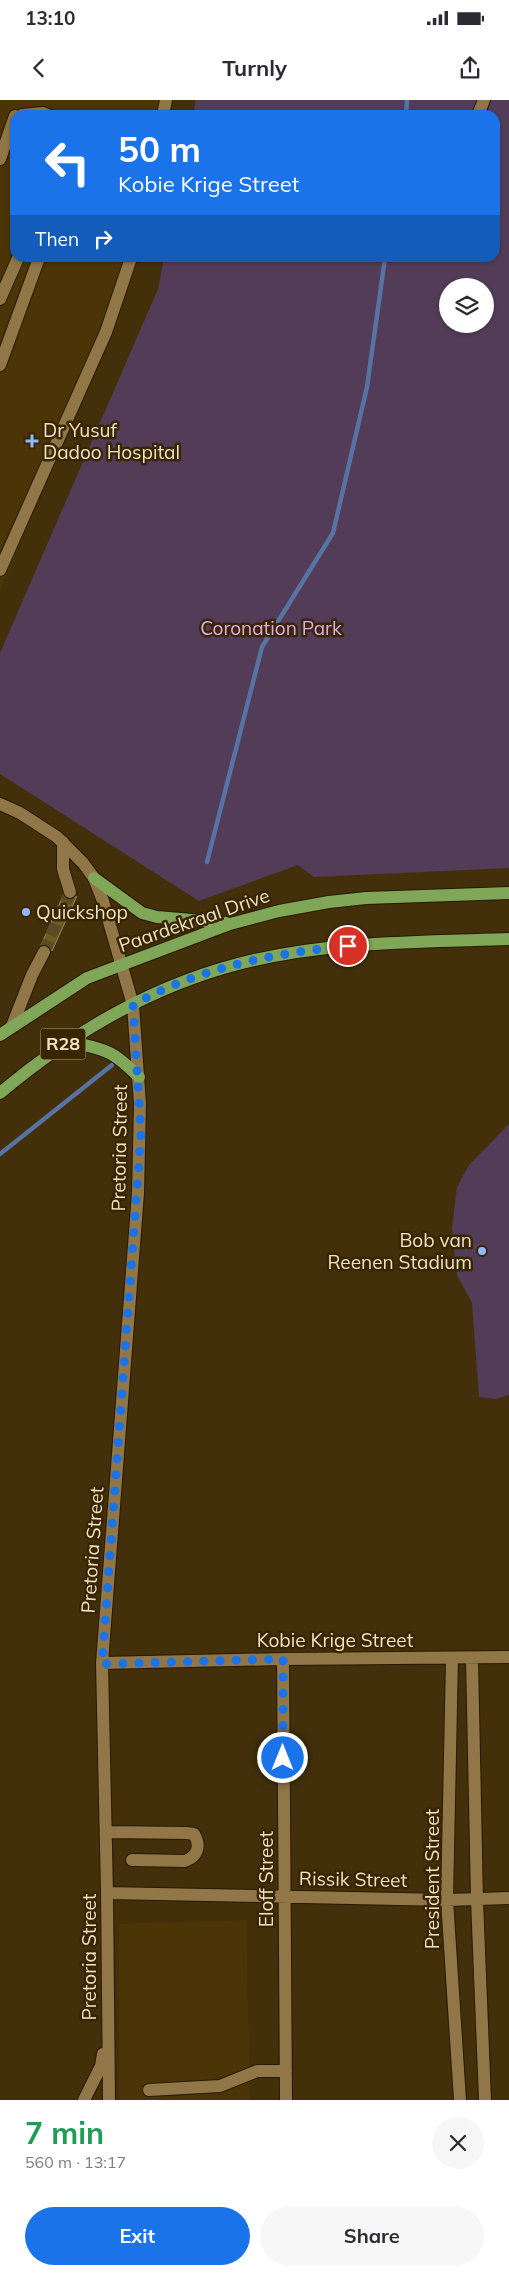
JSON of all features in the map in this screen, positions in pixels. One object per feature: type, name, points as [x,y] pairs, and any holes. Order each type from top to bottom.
[{"type":"main road","points":[[94,878],[142,913],[157,917],[230,924]]},
{"type":"main road","name":"Paardekraal Drive","points":[[0,1035],[87,978],[230,924],[278,911],[329,902],[366,898],[509,893]]},
{"type":"main road","name":"R28","points":[[0,1093],[67,1042],[153,994],[237,964],[317,949],[380,944],[509,939]]},
{"type":"main road","points":[[67,1042],[108,1051],[139,1077]]},
{"type":"street","points":[[0,159],[10,134]]},
{"type":"street","points":[[0,299],[16,262]]},
{"type":"street","points":[[0,366],[38,262]]},
{"type":"street","points":[[0,570],[106,332],[129,262]]},
{"type":"street","points":[[0,804],[20,813],[63,842],[94,878]]},
{"type":"street","points":[[63,842],[62,869],[70,892]]},
{"type":"street","name":"Pretoria Street","points":[[94,878],[122,964],[133,1005],[139,1077],[141,1134],[102,1664],[109,2100]]},
{"type":"street","points":[[12,1026],[32,975],[44,952]]},
{"type":"street","name":"Kobie Krige Street","points":[[102,1664],[283,1659],[509,1657]]},
{"type":"street","name":"President Street","points":[[452,1658],[447,1900],[460,2100]]},
{"type":"street","points":[[472,1658],[477,1900],[485,2100]]},
{"type":"street","name":"Eloff Street","points":[[283,1659],[286,2100]]},
{"type":"street","points":[[106,1832],[187,1833],[194,1834],[197,1839],[198,1850],[194,1858],[185,1861],[132,1860]]},
{"type":"street","name":"Rissik Street","points":[[107,1893],[447,1900],[509,1898]]},
{"type":"street","points":[[84,2100],[101,2066],[108,2029]]},
{"type":"street","points":[[149,2090],[220,2086],[257,2071],[286,2071]]},
{"type":"shaded area","name":"Dr Yusuf Dadoo Hospital","points":[[0,100],[171,100],[169,110],[10,110],[10,262],[134,262],[128,291],[0,591]]},
{"type":"shaded area","points":[[246,1920],[250,2100],[119,2100],[119,1924]]},
{"type":"green space","name":"Coronation Park","points":[[196,100],[509,100],[509,868],[314,877],[298,865],[199,901],[0,774],[0,653],[158,289],[163,262],[500,262],[500,110],[194,110]]},
{"type":"green space","name":"Bob van Reenen Stadium","points":[[509,1124],[509,1395],[496,1399],[479,1397],[472,1303],[457,1275],[452,1228],[457,1187],[469,1165]]},
{"type":"building","points":[[63,896],[69,900],[77,896],[52,951],[48,945],[41,945]]},
{"type":"waterway","points":[[406,110],[407,100]]},
{"type":"waterway","points":[[207,862],[262,647],[333,533],[367,387],[384,262]]},
{"type":"waterway","points":[[0,1154],[112,1065]]},
{"type":"tunnel","points":[[44,952],[70,892]]},
{"type":"place","name":"Dr Yusuf Dadoo Hospital","points":[[32,441]]},
{"type":"place","name":"Quickshop","points":[[26,912]]},
{"type":"place","name":"Bob van Reenen Stadium","points":[[482,1251]]},
{"type":"route","points":[[283,1758],[283,1659],[102,1664],[141,1134],[139,1077],[133,1005],[153,994],[237,964],[317,949],[348,946]]}]
